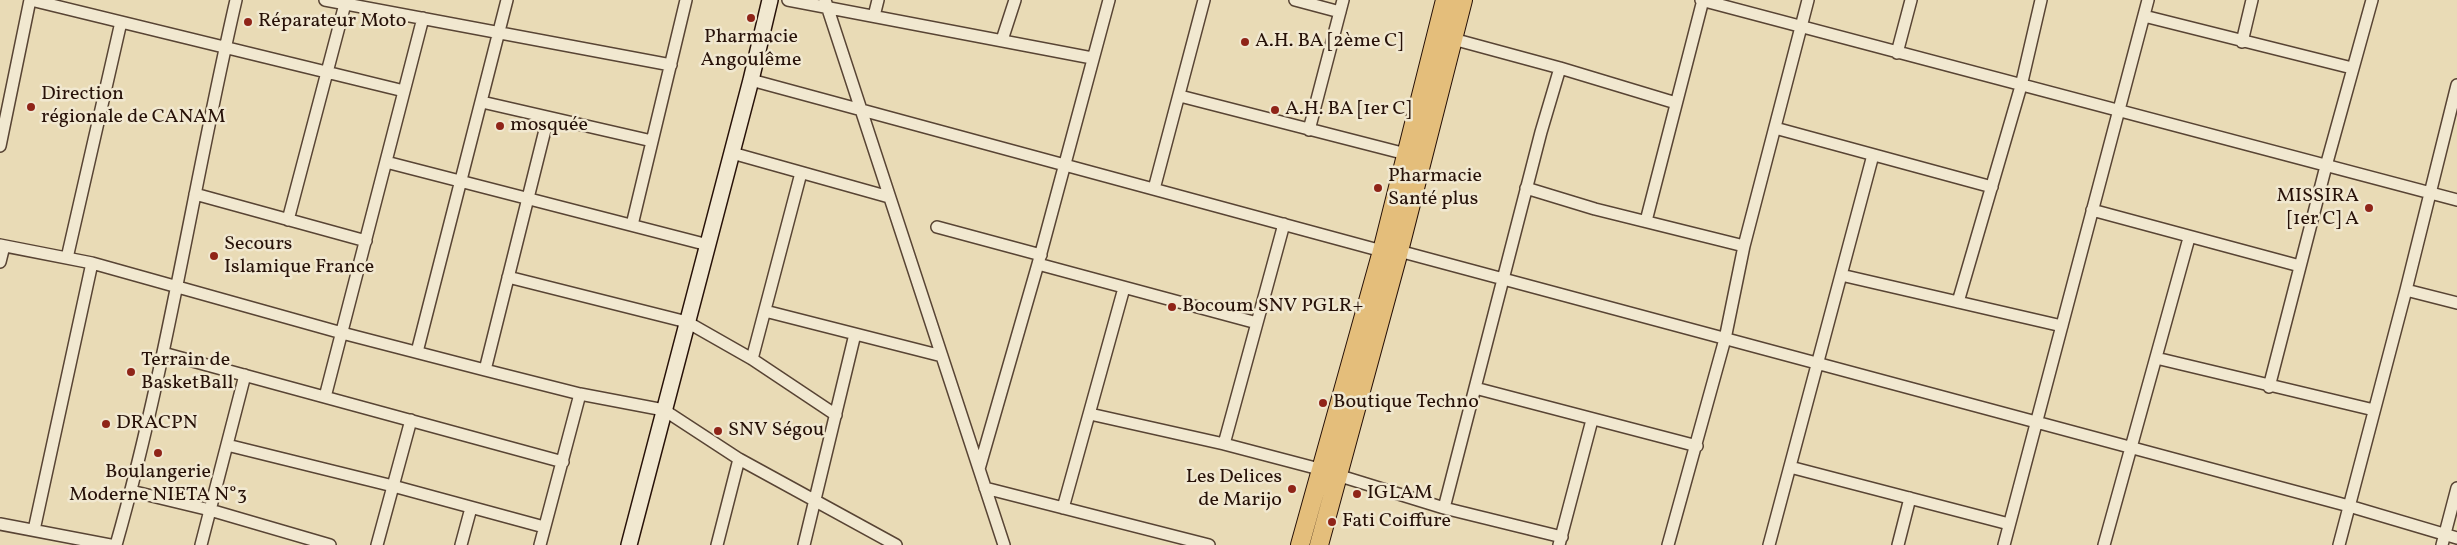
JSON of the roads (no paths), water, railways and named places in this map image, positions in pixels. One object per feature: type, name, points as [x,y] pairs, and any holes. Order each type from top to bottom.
[{"type":"main road","points":[[1391,251],[1406,154],[1445,0]]},
{"type":"main road","points":[[1319,545],[1330,473],[1463,0]]},
{"type":"main road","points":[[1300,545],[1330,473]]},
{"type":"street","points":[[0,146],[31,0],[404,91]]},
{"type":"street","points":[[116,545],[132,491],[163,353],[236,0]]},
{"type":"street","points":[[325,0],[671,66]]},
{"type":"street","points":[[418,352],[507,0]]},
{"type":"street","points":[[632,225],[686,0]]},
{"type":"street","points":[[629,545],[751,80],[770,0]]},
{"type":"street","points":[[788,0],[826,5],[1092,58]]},
{"type":"street","points":[[874,16],[878,0]]},
{"type":"street","points":[[1002,40],[1015,0]]},
{"type":"street","points":[[979,469],[1040,260],[1092,58],[1109,0]]},
{"type":"street","points":[[1154,189],[1204,0]]},
{"type":"street","points":[[1295,0],[1340,12]]},
{"type":"street","points":[[1309,130],[1343,0]]},
{"type":"street","points":[[1646,221],[1702,0],[2118,112],[2457,200]]},
{"type":"street","points":[[1668,545],[1697,446],[1725,339],[1744,246],[1808,0]]},
{"type":"street","points":[[1897,53],[1911,0]]},
{"type":"street","points":[[1958,302],[2021,86],[2041,0]]},
{"type":"street","points":[[2004,545],[2148,0]]},
{"type":"street","points":[[2242,42],[2252,0]]},
{"type":"street","points":[[2269,387],[2352,68],[2372,0]]},
{"type":"street","points":[[288,220],[345,4]]},
{"type":"street","points":[[826,5],[1004,545]]},
{"type":"street","points":[[2144,16],[2352,68]]},
{"type":"street","points":[[325,397],[423,18]]},
{"type":"street","points":[[67,258],[122,22]]},
{"type":"street","points":[[1453,39],[1560,68],[1676,103]]},
{"type":"street","points":[[1444,508],[1526,188],[1560,68]]},
{"type":"street","points":[[751,80],[1284,224],[1503,279],[2036,424],[2349,506],[2444,540],[2457,538]]},
{"type":"street","points":[[2339,545],[2456,91]]},
{"type":"street","points":[[1180,96],[1406,154]]},
{"type":"street","points":[[482,102],[652,141]]},
{"type":"street","points":[[485,370],[548,118]]},
{"type":"street","points":[[1775,128],[1992,187]]},
{"type":"street","points":[[732,153],[890,197]]},
{"type":"street","points":[[1769,545],[1873,155]]},
{"type":"street","points":[[386,162],[708,245]]},
{"type":"street","points":[[752,359],[801,173]]},
{"type":"street","points":[[1526,188],[1595,209],[1744,246]]},
{"type":"street","points":[[195,194],[366,240]]},
{"type":"street","points":[[2092,210],[2189,238],[2300,266]]},
{"type":"street","points":[[1224,444],[1284,224]]},
{"type":"street","points":[[938,227],[1124,288],[1257,323]]},
{"type":"street","points":[[2104,545],[2189,238]]},
{"type":"street","points":[[0,262],[2,246],[92,263],[342,333],[485,370],[580,394],[664,410],[739,459],[896,545]]},
{"type":"street","points":[[34,530],[92,263]]},
{"type":"street","points":[[1841,275],[2062,326]]},
{"type":"street","points":[[508,277],[687,322],[752,359],[836,415]]},
{"type":"street","points":[[1063,508],[1124,288]]},
{"type":"street","points":[[2406,290],[2457,303]]},
{"type":"street","points":[[765,311],[942,356]]},
{"type":"street","points":[[804,545],[855,334]]},
{"type":"street","points":[[163,353],[563,462]]},
{"type":"street","points":[[2156,358],[2269,387],[2374,410]]},
{"type":"street","points":[[201,545],[245,375]]},
{"type":"street","points":[[1475,388],[1697,446]]},
{"type":"street","points":[[540,545],[580,394]]},
{"type":"street","points":[[1090,414],[1224,444],[1561,541],[1592,420]]},
{"type":"street","points":[[377,545],[411,420]]},
{"type":"street","points":[[227,445],[392,486],[544,527]]},
{"type":"street","points":[[717,545],[739,459]]},
{"type":"street","points":[[1790,467],[2009,524]]},
{"type":"street","points":[[985,488],[1209,545]]},
{"type":"street","points":[[2444,540],[2457,488]]},
{"type":"street","points":[[132,491],[210,510],[330,545]]},
{"type":"street","points":[[1898,545],[1910,498]]},
{"type":"street","points":[[461,545],[471,508]]},
{"type":"street","points":[[0,524],[110,545]]},
{"type":"street","points":[[289,545],[292,533]]},
{"type":"place","name":"Pharmacie Angoulême","points":[[751,18]]},
{"type":"place","name":"Réparateur Moto","points":[[248,22]]},
{"type":"place","name":"A.H. BA [2ème C]","points":[[1245,42]]},
{"type":"place","name":"Direction régionale de CANAM","points":[[31,107]]},
{"type":"place","name":"A.H. BA [1er C]","points":[[1275,110]]},
{"type":"place","name":"mosquée","points":[[500,126]]},
{"type":"place","name":"Pharmacie Santé plus","points":[[1378,188]]},
{"type":"place","name":"MISSIRA [1er C] A","points":[[2369,208]]},
{"type":"place","name":"Secours Islamique France","points":[[214,256]]},
{"type":"place","name":"Bocoum SNV PGLR+","points":[[1172,307]]},
{"type":"place","name":"Terrain de BasketBall","points":[[131,372]]},
{"type":"place","name":"Boutique Techno","points":[[1323,403]]},
{"type":"place","name":"DRACPN","points":[[106,424]]},
{"type":"place","name":"SNV Ségou","points":[[718,431]]},
{"type":"place","name":"Boulangerie Moderne NIETA N°3","points":[[158,453]]},
{"type":"place","name":"Les Delices de Marijo","points":[[1292,489]]},
{"type":"place","name":"IGLAM","points":[[1357,494]]},
{"type":"place","name":"Fati Coiffure","points":[[1332,522]]}]
